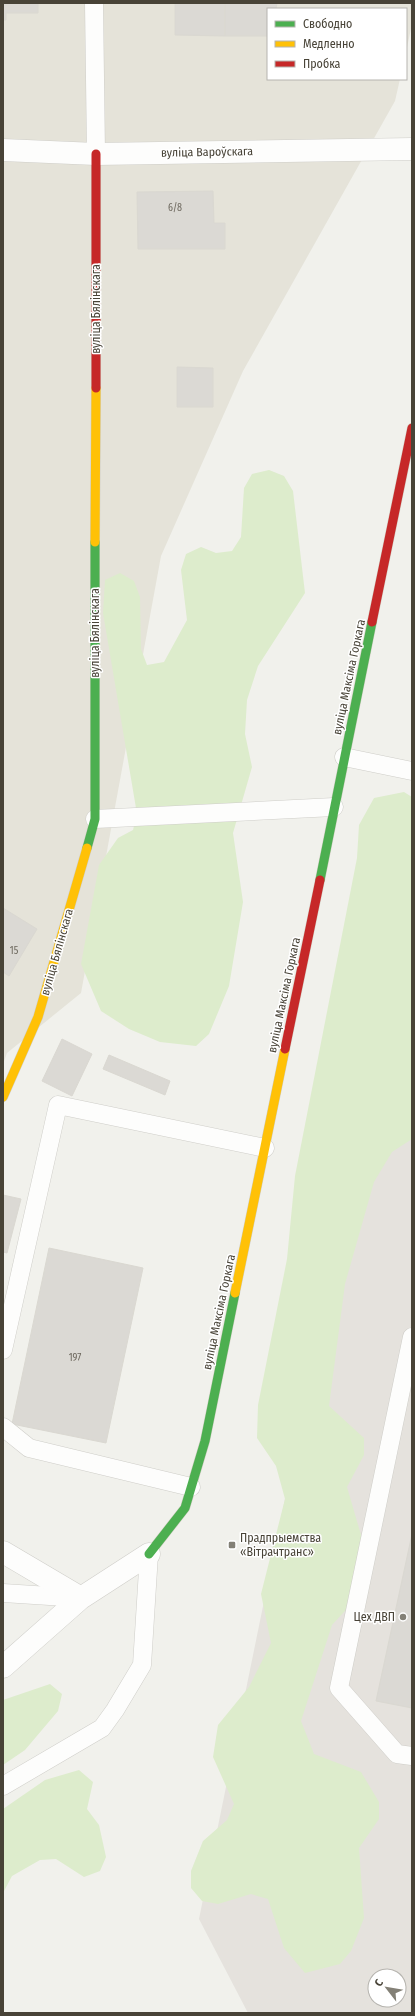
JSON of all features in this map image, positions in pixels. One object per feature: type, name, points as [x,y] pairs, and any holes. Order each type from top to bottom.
[{"type":"main road","name":"вуліца Бялінскага","points":[[3,1096],[38,1017],[95,819],[96,154]]},
{"type":"main road","name":"вуліца Максіма Горкага","points":[[149,1554],[185,1508],[205,1440],[412,428]]},
{"type":"street","name":"вуліца Вароўскага","points":[[3,150],[96,154],[412,149]]},
{"type":"street","points":[[3,1552],[81,1598]]},
{"type":"street","points":[[3,1667],[81,1598],[149,1554]]},
{"type":"lane","points":[[94,3],[96,154]]},
{"type":"lane","points":[[344,757],[412,771]]},
{"type":"lane","points":[[95,819],[334,808]]},
{"type":"lane","points":[[3,1350],[58,1105],[265,1148]]},
{"type":"lane","points":[[412,1337],[339,1688],[397,1754],[412,1756]]},
{"type":"lane","points":[[3,1427],[29,1448],[191,1487]]},
{"type":"lane","points":[[3,1786],[102,1728],[115,1710],[142,1665],[149,1554]]},
{"type":"lane","points":[[3,1593],[81,1598]]},
{"type":"shaded area","points":[[3,3],[412,3],[412,24],[407,47],[407,8],[267,8],[267,80],[400,80],[395,101],[243,371],[161,556],[81,993],[7,1053],[3,1064]]},
{"type":"shaded area","points":[[412,878],[412,2013],[248,2013],[199,1919]]},
{"type":"green space","points":[[269,470],[284,476],[293,491],[305,593],[258,666],[247,700],[245,734],[252,767],[233,833],[243,902],[229,986],[209,1034],[196,1046],[160,1042],[129,1029],[101,1011],[81,964],[99,865],[118,838],[133,830],[137,814],[103,613],[105,580],[120,573],[134,581],[140,597],[141,649],[147,665],[164,662],[187,620],[181,570],[186,554],[201,547],[216,553],[232,551],[241,537],[244,488],[252,474]]},
{"type":"green space","points":[[404,792],[412,797],[412,1139],[392,1152],[374,1182],[345,1284],[329,1406],[364,1438],[364,1455],[347,1487],[366,1552],[367,1587],[332,1625],[301,1721],[314,1754],[361,1772],[379,1802],[379,1819],[359,1848],[364,1918],[351,1951],[340,1964],[305,1973],[284,1948],[268,1899],[251,1894],[218,1904],[202,1901],[191,1888],[191,1871],[203,1841],[227,1820],[234,1804],[213,1757],[218,1725],[249,1687],[271,1643],[261,1594],[285,1499],[276,1466],[257,1438],[258,1405],[287,1259],[295,1176],[357,858],[359,825],[374,798]]},
{"type":"green space","points":[[50,1684],[62,1694],[58,1711],[25,1750],[3,1765],[3,1700]]},
{"type":"green space","points":[[79,1770],[93,1782],[87,1809],[99,1825],[106,1857],[100,1871],[84,1877],[56,1859],[40,1860],[12,1876],[3,1893],[3,1809],[45,1780]]},
{"type":"building","points":[[3,3],[38,3],[38,13],[6,13],[6,20],[3,20]]},
{"type":"building","points":[[175,3],[225,3],[225,36],[175,35]]},
{"type":"building","points":[[225,3],[277,3],[276,8],[267,8],[267,36],[225,36]]},
{"type":"building","points":[[213,191],[214,223],[225,223],[225,249],[138,249],[137,192]]},
{"type":"building","points":[[177,367],[213,368],[213,407],[177,407]]},
{"type":"building","points":[[3,908],[37,929],[9,976],[3,972]]},
{"type":"building","points":[[62,1039],[92,1054],[72,1096],[42,1081]]},
{"type":"building","points":[[109,1055],[170,1081],[165,1095],[103,1069]]},
{"type":"building","points":[[3,1195],[21,1199],[7,1253],[3,1252]]},
{"type":"building","points":[[49,1248],[143,1268],[106,1443],[12,1424]]},
{"type":"building","name":"Цех ДВП","points":[[412,1534],[412,1708],[376,1701]]},
{"type":"traffic: fast","points":[[87,848],[95,819],[95,542]]},
{"type":"traffic: fast","points":[[320,880],[372,622]]},
{"type":"traffic: fast","points":[[149,1554],[185,1508],[205,1441],[235,1293]]},
{"type":"traffic: slow","points":[[95,542],[96,388]]},
{"type":"traffic: slow","points":[[3,1097],[38,1017],[87,848]]},
{"type":"traffic: slow","points":[[235,1293],[285,1049]]},
{"type":"traffic: jam","points":[[96,154],[96,388]]},
{"type":"traffic: jam","points":[[372,622],[412,428]]},
{"type":"traffic: jam","points":[[285,1049],[320,880]]},
{"type":"place","name":"Прадпрыемства «Вітрачтранс»","points":[[232,1545]]},
{"type":"place","name":"Цех ДВП","points":[[403,1617]]}]
